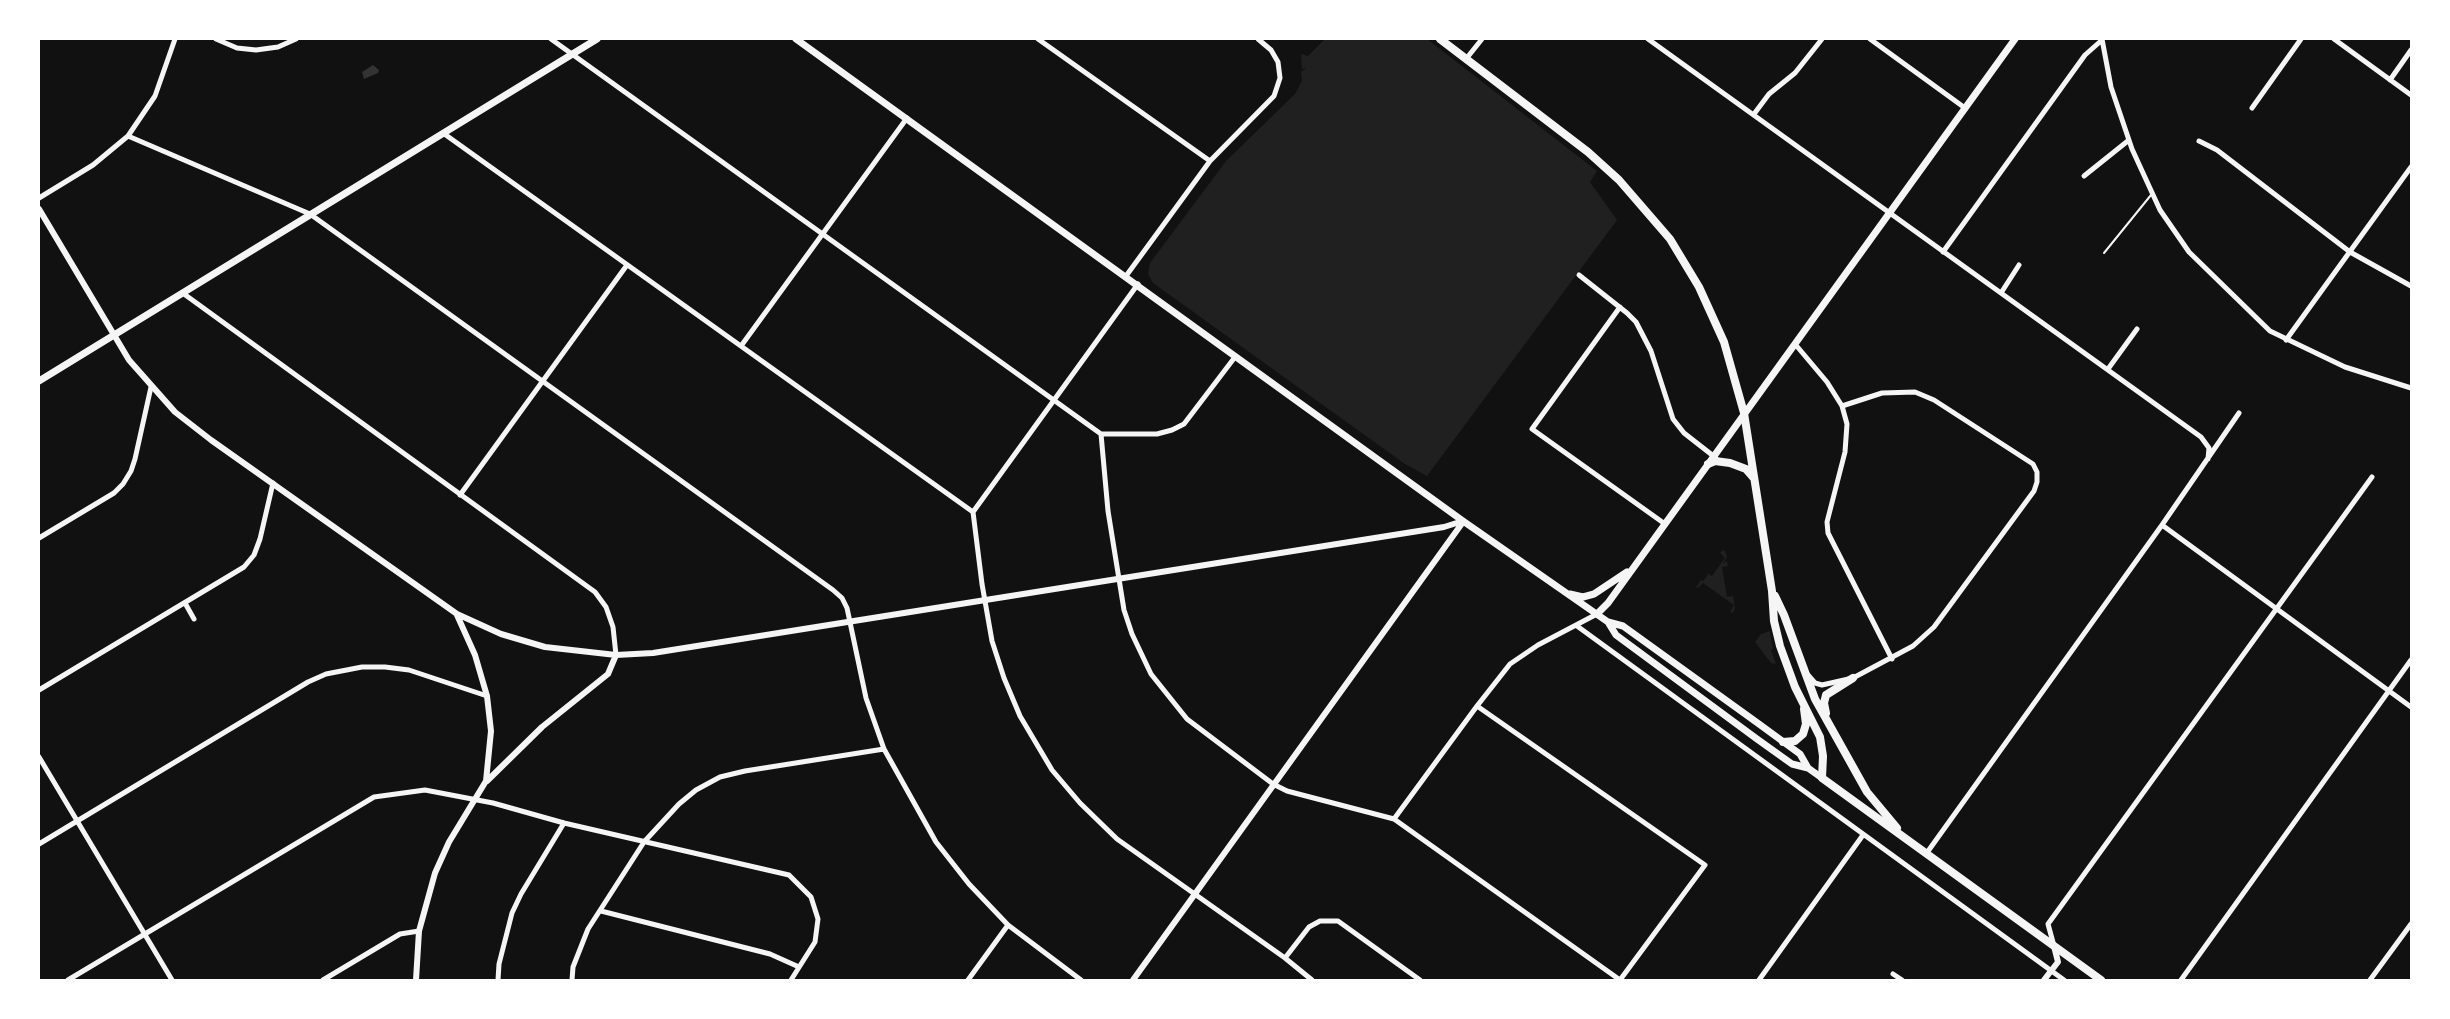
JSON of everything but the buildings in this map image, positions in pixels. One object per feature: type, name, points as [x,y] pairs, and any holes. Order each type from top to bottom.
[{"type":"main road","points":[[39,381],[597,39]]},
{"type":"main road","points":[[796,39],[1463,521],[1608,622],[1623,627],[1800,754],[1808,768]]},
{"type":"main road","points":[[1440,39],[1588,152],[1619,180],[1655,219],[1687,264],[1712,312],[1724,342],[1744,413],[1772,591],[1774,621],[1780,645],[1804,706],[1821,738],[1822,778]]},
{"type":"main road","points":[[1597,614],[1608,603],[1708,464],[1717,459],[1744,413],[2015,39]]},
{"type":"main road","points":[[1717,459],[1746,469],[1754,480]]},
{"type":"main road","points":[[1566,593],[1583,597],[1594,594],[1633,567]]},
{"type":"main road","points":[[1772,591],[1784,615],[1815,699],[1868,792],[1904,837]]},
{"type":"main road","points":[[1608,622],[1616,635],[1792,764],[1808,768],[2101,980]]},
{"type":"main road","points":[[1830,725],[1824,706],[1826,695],[1852,678]]},
{"type":"main road","points":[[1783,742],[1795,741],[1803,734],[1806,724],[1804,706]]},
{"type":"street","points":[[39,198],[93,165],[128,136],[155,96],[175,39]]},
{"type":"street","points":[[216,39],[237,48],[256,50],[278,47],[296,39]]},
{"type":"street","points":[[551,39],[1101,434],[1157,434],[1178,427],[1192,416],[1234,357]]},
{"type":"street","points":[[1038,39],[1210,162]]},
{"type":"street","points":[[1126,276],[1210,162],[1271,102],[1279,84],[1280,70],[1274,53],[1258,39]]},
{"type":"street","points":[[1466,59],[1482,39]]},
{"type":"street","points":[[1648,39],[2201,436],[2209,448],[2208,459]]},
{"type":"street","points":[[1754,114],[1769,94],[1795,73],[1822,39]]},
{"type":"street","points":[[1870,39],[1965,108]]},
{"type":"street","points":[[2252,108],[2301,39]]},
{"type":"street","points":[[2334,39],[2411,95]]},
{"type":"street","points":[[2102,40],[2111,87],[2129,140],[2152,194],[2160,210],[2199,263],[2258,320],[2286,340],[2345,367],[2411,388]]},
{"type":"street","points":[[1943,252],[2085,55],[2102,40]]},
{"type":"street","points":[[2390,80],[2411,50]]},
{"type":"street","points":[[741,346],[907,118]]},
{"type":"street","points":[[442,133],[973,512]]},
{"type":"street","points":[[128,136],[310,214],[833,590],[842,598],[847,608],[866,698],[884,749],[936,842],[969,884],[1008,925],[1081,980]]},
{"type":"street","points":[[2084,176],[2129,140]]},
{"type":"street","points":[[2199,141],[2217,150],[2350,252],[2411,286]]},
{"type":"street","points":[[2286,340],[2410,171]]},
{"type":"street","points":[[39,209],[114,336],[151,387],[175,412],[457,614],[501,634],[564,651],[616,655],[674,650],[1429,530],[1463,521]]},
{"type":"street","points":[[460,495],[627,264]]},
{"type":"street","points":[[2001,293],[2019,265]]},
{"type":"street","points":[[1579,275],[1636,322],[1647,341],[1673,419],[1684,433],[1717,459]]},
{"type":"street","points":[[1138,284],[973,512],[992,642],[1020,716],[1052,770],[1080,803],[1117,839],[1285,958],[1312,980]]},
{"type":"street","points":[[184,294],[595,592],[606,607],[613,627],[616,655],[608,674],[542,727],[486,781],[449,842],[435,873],[419,931],[416,980]]},
{"type":"street","points":[[1620,307],[1532,429],[1665,524]]},
{"type":"street","points":[[2108,369],[2137,329]]},
{"type":"street","points":[[1794,344],[1827,381],[1842,406],[1847,424],[1845,452],[1827,522],[1828,533],[1892,659]]},
{"type":"street","points":[[39,537],[114,493],[123,484],[135,459],[151,387]]},
{"type":"street","points":[[1802,666],[1815,683],[1822,685],[1852,678],[1913,646],[1934,627],[2034,491],[2037,472],[2032,464],[1934,400],[1915,392],[1881,393],[1842,406]]},
{"type":"street","points":[[1926,854],[2162,525],[2239,413]]},
{"type":"street","points":[[1101,434],[1108,511],[1118,579],[1132,634],[1151,674],[1166,696],[1209,737],[1273,784],[1287,791],[1394,819],[1620,980],[1705,865],[1477,706]]},
{"type":"street","points":[[2044,980],[2058,962],[2049,924],[2372,477]]},
{"type":"street","points":[[39,690],[244,567],[254,555],[260,539],[273,483]]},
{"type":"street","points":[[1133,980],[1463,521]]},
{"type":"street","points":[[2162,525],[2411,707]]},
{"type":"street","points":[[185,603],[194,619]]},
{"type":"street","points":[[457,614],[475,655],[487,696],[491,731],[486,781]]},
{"type":"street","points":[[1394,819],[1497,679],[1517,659],[1538,645],[1597,614]]},
{"type":"street","points":[[1577,626],[2064,980]]},
{"type":"street","points":[[2181,980],[2411,660]]},
{"type":"street","points":[[39,844],[308,682],[326,675],[362,667],[409,670],[487,696]]},
{"type":"street","points":[[572,980],[573,967],[588,929],[644,842],[679,804],[696,790],[720,777],[745,771],[884,749]]},
{"type":"street","points":[[39,757],[172,980]]},
{"type":"street","points":[[68,980],[374,797],[425,790],[493,803],[564,823],[789,875],[807,891],[813,900],[818,920],[815,942],[791,980]]},
{"type":"street","points":[[498,980],[499,964],[512,913],[564,823]]},
{"type":"street","points":[[1760,980],[1863,835]]},
{"type":"street","points":[[601,911],[770,954],[799,967]]},
{"type":"street","points":[[1285,958],[1309,927],[1320,921],[1338,921],[1420,980]]},
{"type":"street","points":[[2370,980],[2411,924]]},
{"type":"street","points":[[968,980],[1008,925]]},
{"type":"street","points":[[322,980],[400,934],[419,931]]},
{"type":"street","points":[[1893,974],[1902,980]]},
{"type":"lane","points":[[2104,253],[2152,194]]},
{"type":"shaded area","points":[[1325,39],[1427,39],[1597,171],[1590,182],[1617,220],[1427,476],[1405,464],[1153,283],[1148,274],[1150,263],[1226,161],[1295,94],[1302,81],[1301,72],[1306,68],[1302,69],[1301,54],[1308,56]]},
{"type":"shaded area","points":[[373,65],[379,70],[378,73],[364,79],[362,72]]},
{"type":"shaded area","points":[[1723,550],[1727,557],[1723,564],[1727,561],[1728,566],[1722,567],[1727,597],[1733,596],[1735,608],[1733,613],[1730,612],[1734,605],[1703,583],[1698,588],[1696,587],[1708,575],[1706,573],[1712,576],[1725,558],[1720,553]]},
{"type":"shaded area","points":[[1770,631],[1773,649],[1771,650],[1776,664],[1771,663],[1755,642],[1761,634]]}]
